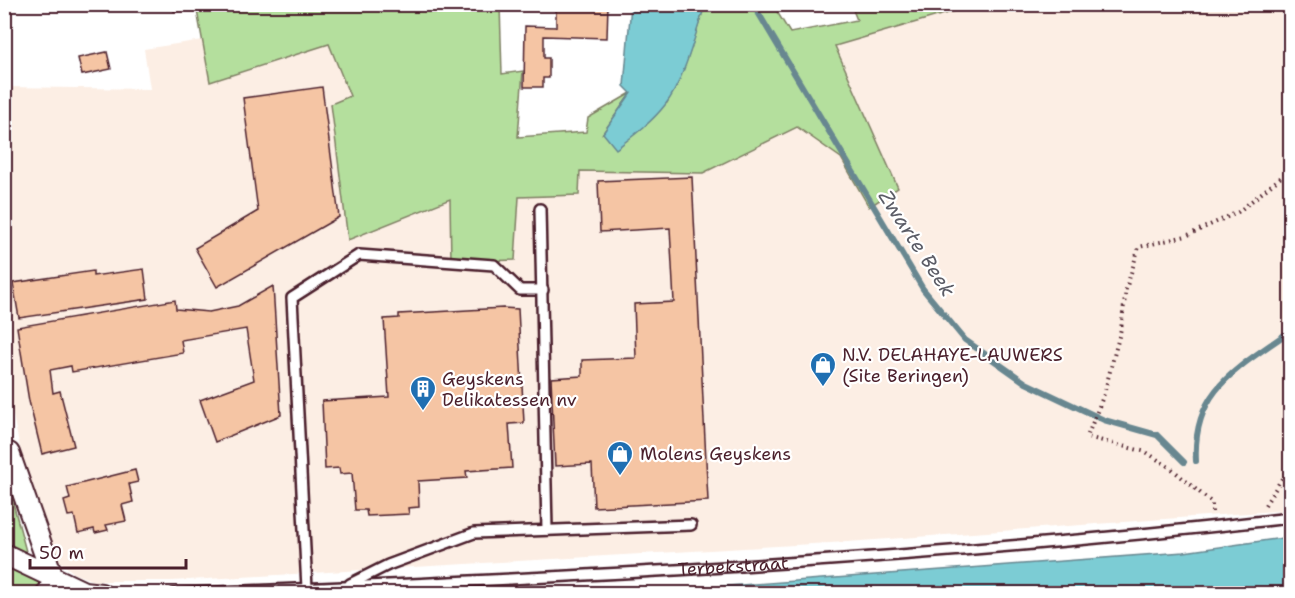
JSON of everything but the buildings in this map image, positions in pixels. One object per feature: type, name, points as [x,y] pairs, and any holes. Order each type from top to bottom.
[{"type":"street","points":[[6,451],[50,586]]},
{"type":"street","points":[[4,555],[50,586],[101,594]]},
{"type":"lane","points":[[540,209],[548,530]]},
{"type":"lane","points":[[307,588],[292,298],[359,255],[494,265],[520,290],[543,290]]},
{"type":"lane","name":"Terbekstraat","points":[[174,594],[819,561],[1213,527],[1290,518]]},
{"type":"lane","points":[[345,587],[388,565],[474,533],[691,525]]},
{"type":"path","points":[[1213,527],[1212,503],[1172,469],[1146,452],[1087,437],[1104,394],[1121,328],[1126,289],[1139,247],[1186,236],[1238,212],[1290,170]]},
{"type":"path","points":[[1257,522],[1290,466]]},
{"type":"shaded area","points":[[975,5],[1290,5],[1290,510],[847,542],[172,581],[94,581],[75,574],[57,559],[22,457],[5,379],[4,87],[150,89],[144,49],[202,40],[211,82],[329,44],[350,97],[348,239],[450,199],[515,259],[519,197],[579,195],[580,171],[703,173],[798,127],[841,158],[869,207],[898,188],[835,46]]},
{"type":"green space","points":[[196,5],[500,5],[502,74],[523,71],[518,137],[586,132],[588,118],[631,93],[603,133],[667,103],[688,57],[705,5],[773,5],[790,33],[857,20],[851,5],[975,5],[835,46],[898,188],[869,207],[841,158],[797,127],[703,173],[580,171],[579,195],[519,197],[515,260],[451,262],[450,199],[348,240],[331,104],[350,96],[329,44],[210,82]]},
{"type":"green space","points":[[4,489],[10,492],[27,555],[5,546]]},
{"type":"green space","points":[[4,562],[39,581],[42,585],[39,591],[5,591]]},
{"type":"water","points":[[631,5],[705,5],[672,96],[660,112],[616,149],[603,133],[631,93],[624,86]]},
{"type":"water","points":[[1290,537],[1290,593],[634,593],[1184,552]]},
{"type":"waterway","name":"Zwarte Beek","points":[[753,4],[923,289],[965,340],[1026,383],[1104,420],[1157,435],[1184,462]]},
{"type":"waterway","points":[[1196,461],[1197,436],[1202,416],[1211,398],[1222,383],[1237,369],[1290,331]]},
{"type":"place","name":"N.V. DELAHAYE-LAUWERS (Site Beringen)","points":[[823,388]]},
{"type":"place","name":"Geyskens Delikatessen nv","points":[[423,412]]},
{"type":"place","name":"Molens Geyskens","points":[[620,477]]}]
